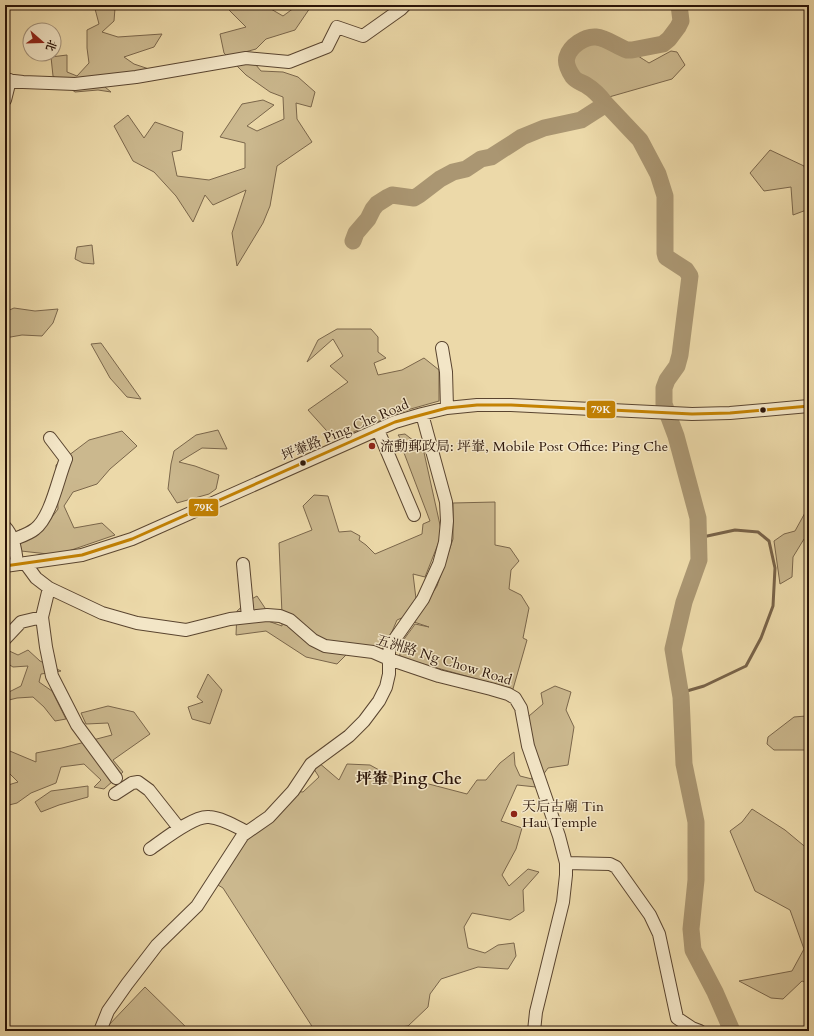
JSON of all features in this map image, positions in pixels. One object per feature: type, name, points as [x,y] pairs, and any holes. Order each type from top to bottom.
[{"type":"street","points":[[5,100],[7,80],[75,84],[136,77],[246,58],[289,62],[327,47],[337,27],[363,36],[405,5]]},
{"type":"street","points":[[442,348],[446,372],[447,408]]},
{"type":"street","name":"坪輋路 Ping Che Road","points":[[16,564],[82,555],[132,539],[395,422],[447,408],[477,405],[511,405],[692,414],[730,413],[809,406]]},
{"type":"street","points":[[100,1031],[108,1012],[127,984],[157,945],[197,906],[234,846],[247,832],[269,817],[293,790],[312,764],[349,736],[364,721],[383,694],[389,674],[388,653],[391,642],[423,599],[440,564],[448,521],[446,502],[422,414]]},
{"type":"street","points":[[378,430],[414,516]]},
{"type":"street","points":[[12,540],[35,530],[49,510],[59,474],[66,459],[50,438]]},
{"type":"street","points":[[5,527],[10,533],[16,554],[16,564]]},
{"type":"street","name":"五洲路 Ng Chow Road","points":[[16,564],[49,588],[110,616],[137,623],[176,630],[186,630],[230,619],[248,617],[272,615],[287,618],[314,640],[325,646],[373,652],[439,676],[503,692],[515,698],[521,708],[528,746],[559,836],[566,863],[563,902],[536,1012],[534,1031]]},
{"type":"street","points":[[243,564],[248,617]]},
{"type":"street","points":[[49,588],[42,617],[52,676],[77,725],[116,778]]},
{"type":"street","points":[[5,639],[21,622],[42,617]]},
{"type":"street","points":[[115,794],[132,783],[138,782],[149,790],[179,828]]},
{"type":"street","points":[[150,850],[179,828],[207,816],[247,832]]},
{"type":"street","points":[[566,863],[610,864],[616,867],[650,915],[659,934],[677,1018],[692,1028],[700,1031]]},
{"type":"shaded area","points":[[94,5],[136,5],[136,7],[115,8],[114,21],[102,32],[118,37],[162,34],[154,47],[124,57],[134,64],[149,69],[153,79],[112,74],[105,87],[111,92],[98,90],[75,92],[53,76],[52,62],[62,62],[62,56],[67,55],[67,72],[77,76],[89,63],[87,30],[99,24]]},
{"type":"shaded area","points":[[238,5],[264,5],[283,16],[298,5],[312,5],[295,30],[266,39],[256,49],[245,52],[261,71],[283,72],[298,77],[315,92],[311,107],[296,103],[297,119],[312,142],[277,166],[270,206],[263,223],[237,266],[232,233],[246,190],[213,205],[205,195],[193,222],[176,196],[154,172],[133,161],[114,126],[128,115],[144,138],[155,122],[183,132],[181,150],[172,152],[177,176],[209,180],[245,168],[245,143],[220,137],[242,104],[263,100],[274,105],[247,126],[257,131],[284,119],[283,97],[270,92],[246,75],[224,53],[220,34],[246,27],[228,9]]},
{"type":"shaded area","points":[[589,37],[596,37],[612,42],[649,63],[671,51],[677,52],[685,65],[672,79],[602,99],[574,78],[566,66],[568,54],[577,44]]},
{"type":"shaded area","points":[[770,150],[804,166],[809,187],[809,209],[793,215],[791,187],[764,191],[750,173]]},
{"type":"shaded area","points":[[92,245],[94,264],[83,263],[75,259],[77,247]]},
{"type":"shaded area","points":[[14,308],[35,311],[58,309],[53,323],[42,336],[22,335],[5,338],[5,312]]},
{"type":"shaded area","points":[[337,329],[371,329],[378,337],[378,352],[386,358],[374,363],[378,375],[402,370],[424,358],[439,370],[439,401],[400,412],[335,440],[308,410],[348,382],[330,366],[343,356],[333,339],[307,362],[318,340]]},
{"type":"shaded area","points":[[101,343],[141,399],[127,397],[110,378],[91,344]]},
{"type":"shaded area","points":[[218,430],[227,449],[202,448],[179,462],[219,475],[216,489],[209,494],[177,503],[168,489],[174,451],[196,435]]},
{"type":"shaded area","points":[[122,431],[137,446],[110,469],[97,484],[73,492],[64,506],[74,528],[102,523],[115,535],[57,555],[21,551],[19,530],[43,529],[58,509],[56,465],[89,440]]},
{"type":"shaded area","points":[[405,434],[423,448],[442,534],[425,577],[413,574],[417,607],[411,614],[397,620],[391,634],[378,646],[371,650],[347,654],[337,664],[306,657],[266,631],[236,635],[237,611],[248,601],[257,596],[269,614],[268,621],[282,626],[279,543],[312,530],[303,506],[314,495],[328,496],[339,532],[351,531],[360,536],[359,540],[375,554],[422,534],[423,524],[430,521],[401,445],[404,443],[398,435]]},
{"type":"shaded area","points":[[495,502],[495,545],[510,548],[519,561],[511,570],[509,589],[521,595],[529,608],[523,638],[527,640],[513,689],[401,658],[400,654],[401,645],[415,624],[429,627],[414,622],[437,586],[453,539],[453,503]]},
{"type":"shaded area","points":[[806,511],[809,513],[809,536],[804,539],[793,557],[792,577],[780,584],[774,541],[784,534],[795,531]]},
{"type":"shaded area","points":[[5,649],[18,655],[28,650],[40,661],[61,671],[41,674],[39,682],[52,691],[66,719],[55,721],[44,707],[33,697],[17,698],[5,701],[5,686],[9,692],[21,686],[28,666],[13,667],[5,662]]},
{"type":"shaded area","points":[[208,674],[222,690],[210,724],[192,719],[188,707],[203,702],[197,697]]},
{"type":"shaded area","points":[[555,686],[571,692],[566,710],[574,727],[568,765],[548,768],[536,787],[517,785],[501,821],[522,828],[516,849],[502,875],[509,886],[528,869],[539,872],[523,890],[524,911],[510,920],[472,913],[464,927],[468,948],[485,953],[498,945],[514,943],[516,956],[508,969],[478,967],[441,979],[430,994],[428,1007],[408,1026],[379,1030],[360,1027],[359,1031],[315,1031],[223,888],[213,882],[238,842],[293,791],[303,792],[319,777],[312,766],[318,762],[339,780],[347,764],[370,765],[390,776],[402,777],[467,794],[477,780],[486,780],[500,763],[514,752],[515,765],[520,776],[532,779],[534,764],[529,729],[529,716],[543,704],[541,693]]},
{"type":"shaded area","points":[[108,706],[134,712],[150,734],[113,760],[123,772],[104,789],[94,787],[101,780],[84,764],[61,767],[56,783],[31,793],[17,803],[5,806],[5,786],[18,782],[5,769],[5,749],[36,762],[36,753],[112,735],[108,723],[86,724],[81,713]]},
{"type":"shaded area","points":[[809,713],[809,750],[774,750],[767,744],[768,737],[794,717],[806,716]]},
{"type":"shaded area","points":[[88,786],[88,797],[41,812],[35,802],[51,791]]},
{"type":"shaded area","points":[[752,809],[785,830],[809,850],[809,984],[802,981],[783,999],[771,998],[739,981],[792,971],[804,949],[790,910],[755,891],[730,831],[742,822]]},
{"type":"shaded area","points":[[145,987],[190,1031],[106,1031],[106,1028]]},
{"type":"waterway","points":[[353,241],[356,233],[368,219],[373,209],[377,204],[388,197],[392,195],[414,198],[440,179],[453,172],[466,169],[481,159],[491,157],[522,137],[544,128],[581,120],[606,104],[594,91],[573,77],[567,62],[567,57],[571,49],[578,42],[592,37],[604,39],[627,50],[663,44],[669,39],[681,21],[679,5]]},
{"type":"waterway","points":[[606,104],[640,140],[658,174],[665,196],[666,257],[686,270],[690,276],[680,355],[677,366],[667,380],[664,388],[664,404],[676,436],[698,518],[699,560],[684,602],[673,649],[681,697],[684,764],[696,822],[696,880],[691,929],[693,950],[715,992],[732,1031]]},
{"type":"waterway","points":[[680,693],[704,686],[746,666],[761,638],[773,606],[775,568],[769,541],[758,532],[735,530],[698,538]]},
{"type":"transit line","name":"79K","points":[[5,566],[82,555],[132,539],[395,422],[447,408],[477,405],[511,405],[692,414],[730,413],[809,406]]},
{"type":"place","name":"流動郵政局: 坪輋, Mobile Post Office: Ping Che","points":[[372,446]]},
{"type":"place","name":"天后古廟 Tin Hau Temple","points":[[514,814]]},
{"type":"district","name":"坪輋 Ping Che","points":[[409,779]]}]
